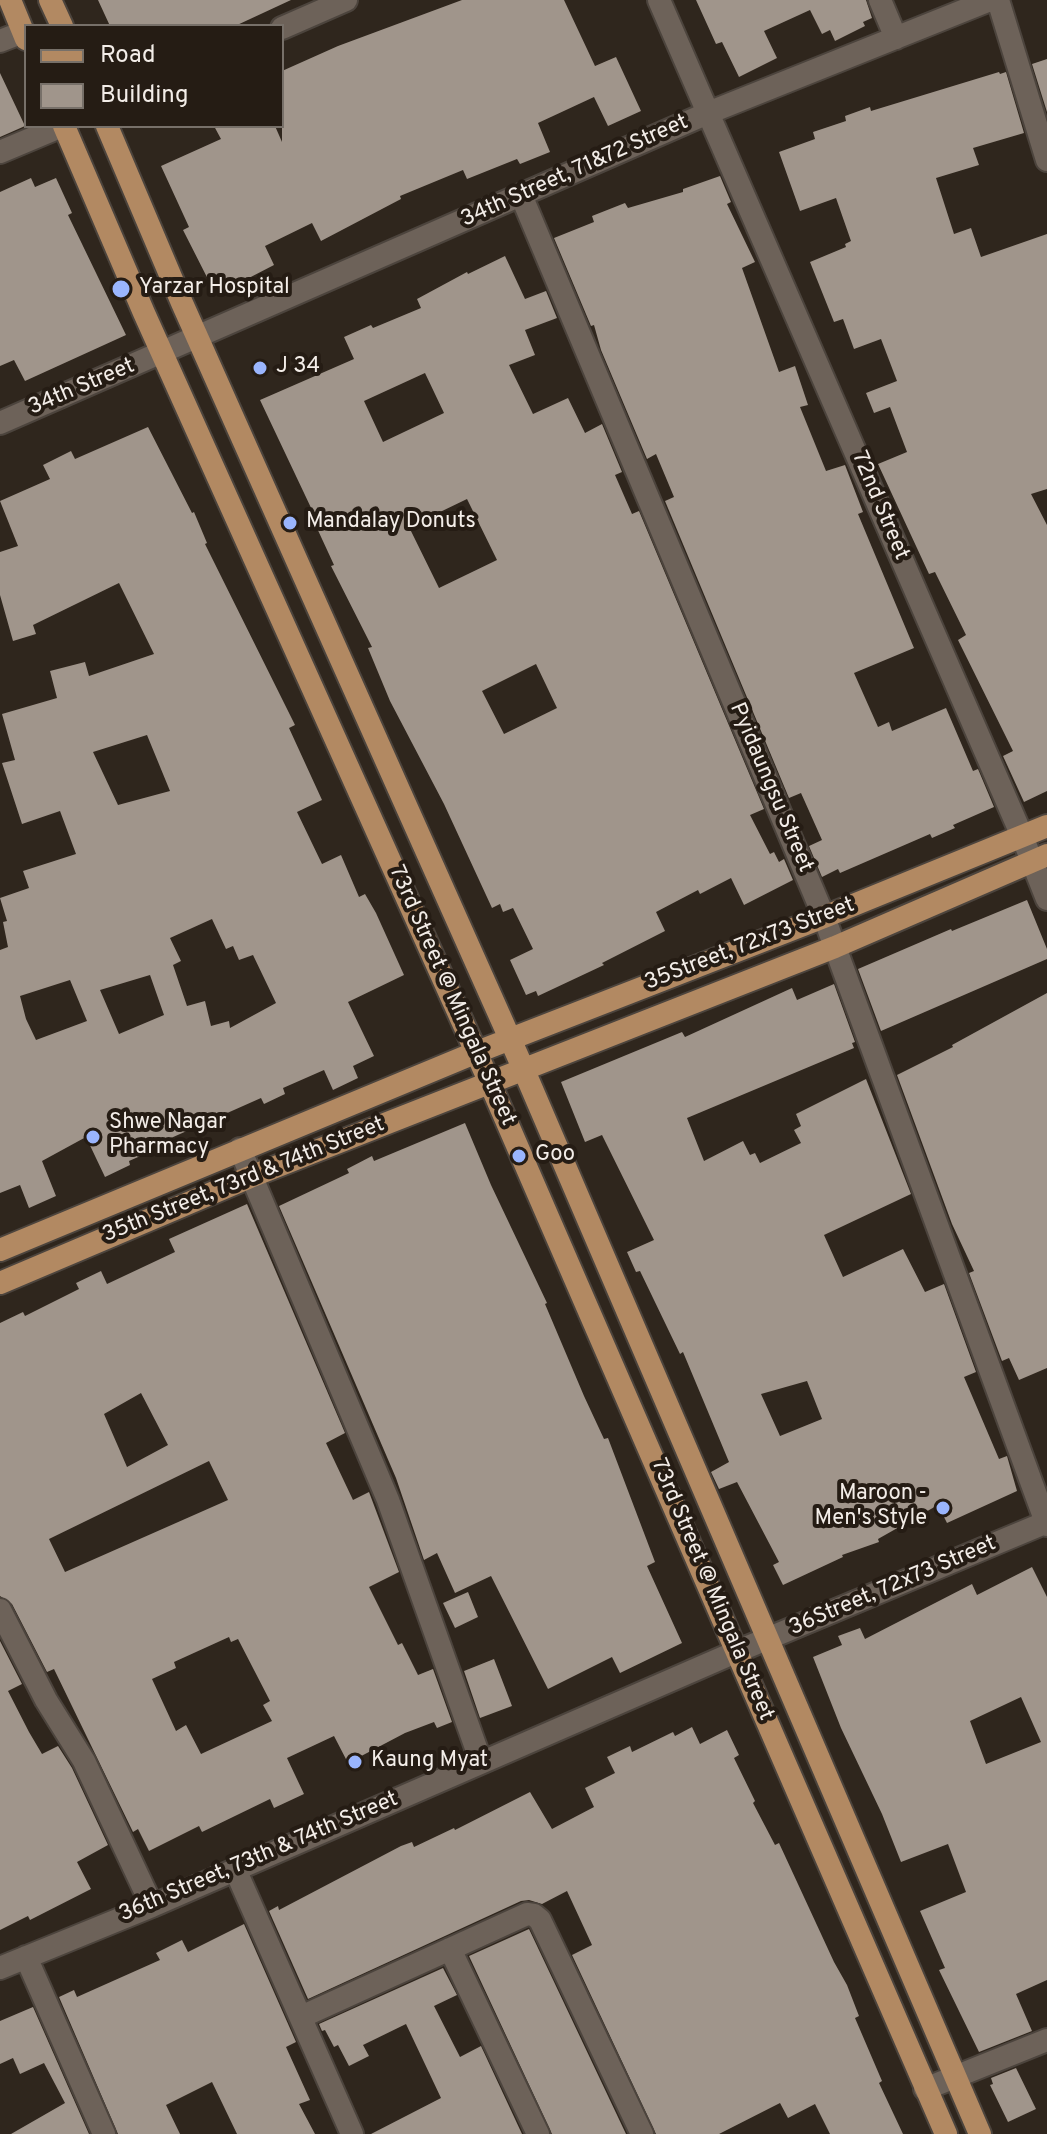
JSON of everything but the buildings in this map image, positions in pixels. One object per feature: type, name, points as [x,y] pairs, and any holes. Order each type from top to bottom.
[{"type":"main road","points":[[10,0],[24,35]]},
{"type":"main road","points":[[50,0],[61,24]]},
{"type":"main road","name":"73rd Street @ Mingala Street","points":[[64,128],[477,1052],[946,2134]]},
{"type":"main road","name":"73rd Street @ Mingala Street","points":[[108,128],[510,1038],[980,2134]]},
{"type":"main road","name":"35Street, 72x73 Street","points":[[477,1052],[824,917],[1047,826]]},
{"type":"main road","name":"35Street, 72x73 Street","points":[[489,1081],[835,947],[1040,858]]},
{"type":"main road","name":"35th Street, 73rd & 74th Street","points":[[0,1250],[477,1052]]},
{"type":"main road","name":"35th Street, 73rd & 74th Street","points":[[0,1283],[250,1177],[489,1081]]},
{"type":"street","points":[[284,27],[346,0]]},
{"type":"street","name":"72nd Street","points":[[659,0],[1022,836],[1040,858],[1047,899]]},
{"type":"street","points":[[880,0],[896,38]]},
{"type":"street","name":"34th Street, 71&72 Street","points":[[163,352],[708,113],[990,0]]},
{"type":"street","points":[[998,0],[1047,160]]},
{"type":"street","points":[[0,41],[24,35]]},
{"type":"street","points":[[0,152],[58,128]]},
{"type":"street","name":"Pyidaungsu Street","points":[[521,195],[824,917],[1047,1523]]},
{"type":"street","name":"34th Street","points":[[0,423],[163,352]]},
{"type":"street","points":[[240,1149],[388,1500],[481,1762]]},
{"type":"street","name":"36Street, 72x73 Street","points":[[738,1651],[1047,1523]]},
{"type":"street","points":[[0,1610],[46,1700],[84,1761],[152,1906]]},
{"type":"street","name":"36th Street, 73th & 74th Street","points":[[0,1968],[152,1906],[738,1651]]},
{"type":"street","points":[[235,1869],[352,2134]]},
{"type":"street","points":[[301,2017],[527,1914],[534,1915],[540,1920],[642,2134]]},
{"type":"street","points":[[450,1949],[538,2134]]},
{"type":"street","points":[[26,1957],[104,2134]]},
{"type":"street","points":[[925,2089],[1047,2040]]},
{"type":"place","name":"Yarzar Hospital","points":[[121,289]]},
{"type":"place","name":"J 34","points":[[260,368]]},
{"type":"place","name":"Mandalay Donuts","points":[[290,523]]},
{"type":"place","name":"Shwe Nagar Pharmacy","points":[[93,1137]]},
{"type":"place","name":"Goo","points":[[519,1156]]},
{"type":"place","name":"Maroon - Men's Style","points":[[943,1508]]},
{"type":"place","name":"Kaung Myat","points":[[355,1762]]}]
